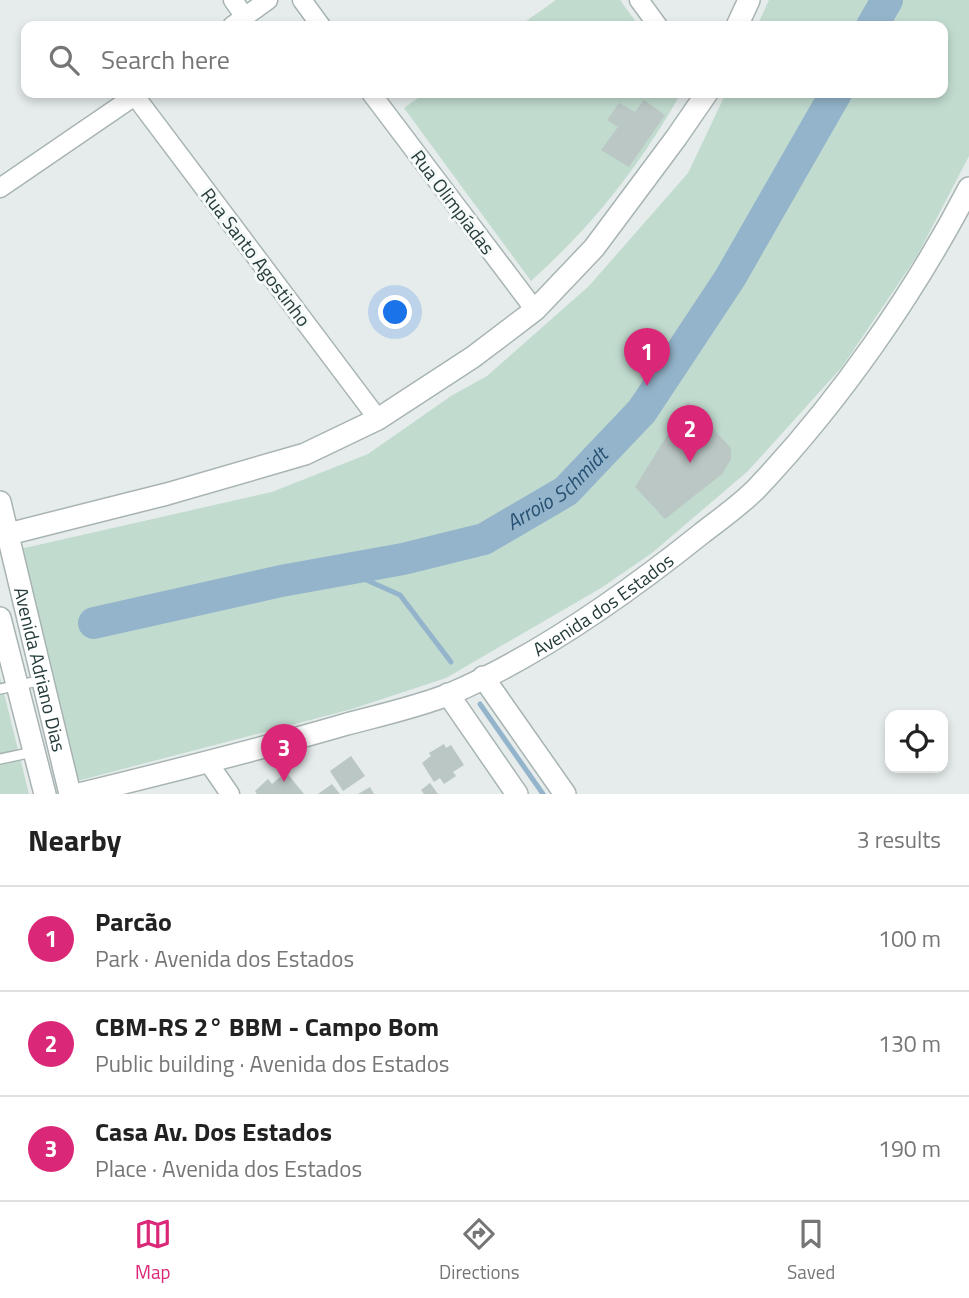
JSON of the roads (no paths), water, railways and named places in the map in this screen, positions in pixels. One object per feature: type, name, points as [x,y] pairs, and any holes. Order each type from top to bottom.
[{"type":"street","points":[[233,0],[238,21]]},
{"type":"street","points":[[239,21],[268,0]]},
{"type":"street","points":[[302,0],[317,21]]},
{"type":"street","points":[[639,0],[654,21]]},
{"type":"street","points":[[739,21],[749,0]]},
{"type":"street","points":[[0,188],[131,98]]},
{"type":"street","name":"Rua Santo Agostinho","points":[[140,98],[378,419]]},
{"type":"street","name":"Rua Olimpíadas","points":[[375,98],[534,310]]},
{"type":"street","points":[[4,535],[167,494],[305,454],[378,419],[473,358],[534,310],[594,248],[703,98]]},
{"type":"street","name":"Avenida dos Estados","points":[[79,794],[283,743],[448,694],[592,615],[757,489],[836,396],[887,324],[942,240],[969,188]]},
{"type":"street","name":"Avenida Adriano Dias","points":[[0,502],[4,535],[70,794]]},
{"type":"street","name":"Avenida Adriano Dias","points":[[0,618],[9,687],[34,752],[45,794]]},
{"type":"street","points":[[483,677],[565,794]]},
{"type":"street","points":[[448,694],[517,794]]},
{"type":"street","points":[[208,762],[230,794]]},
{"type":"lane","points":[[9,687],[43,680]]},
{"type":"lane","points":[[0,759],[34,752]]},
{"type":"waterway","name":"Arroio Schmidt","points":[[875,21],[887,0]]},
{"type":"waterway","name":"Arroio Schmidt","points":[[94,623],[281,581],[403,559],[484,539],[566,491],[642,411],[730,278],[833,98]]},
{"type":"waterway","points":[[344,570],[400,595],[451,662]]},
{"type":"waterway","points":[[480,704],[543,794]]},
{"type":"place","name":"Parcão","points":[[647,386]]},
{"type":"place","name":"CBM-RS 2° BBM - Campo Bom","points":[[690,463]]},
{"type":"place","name":"Casa Av. Dos Estados","points":[[284,782]]}]
